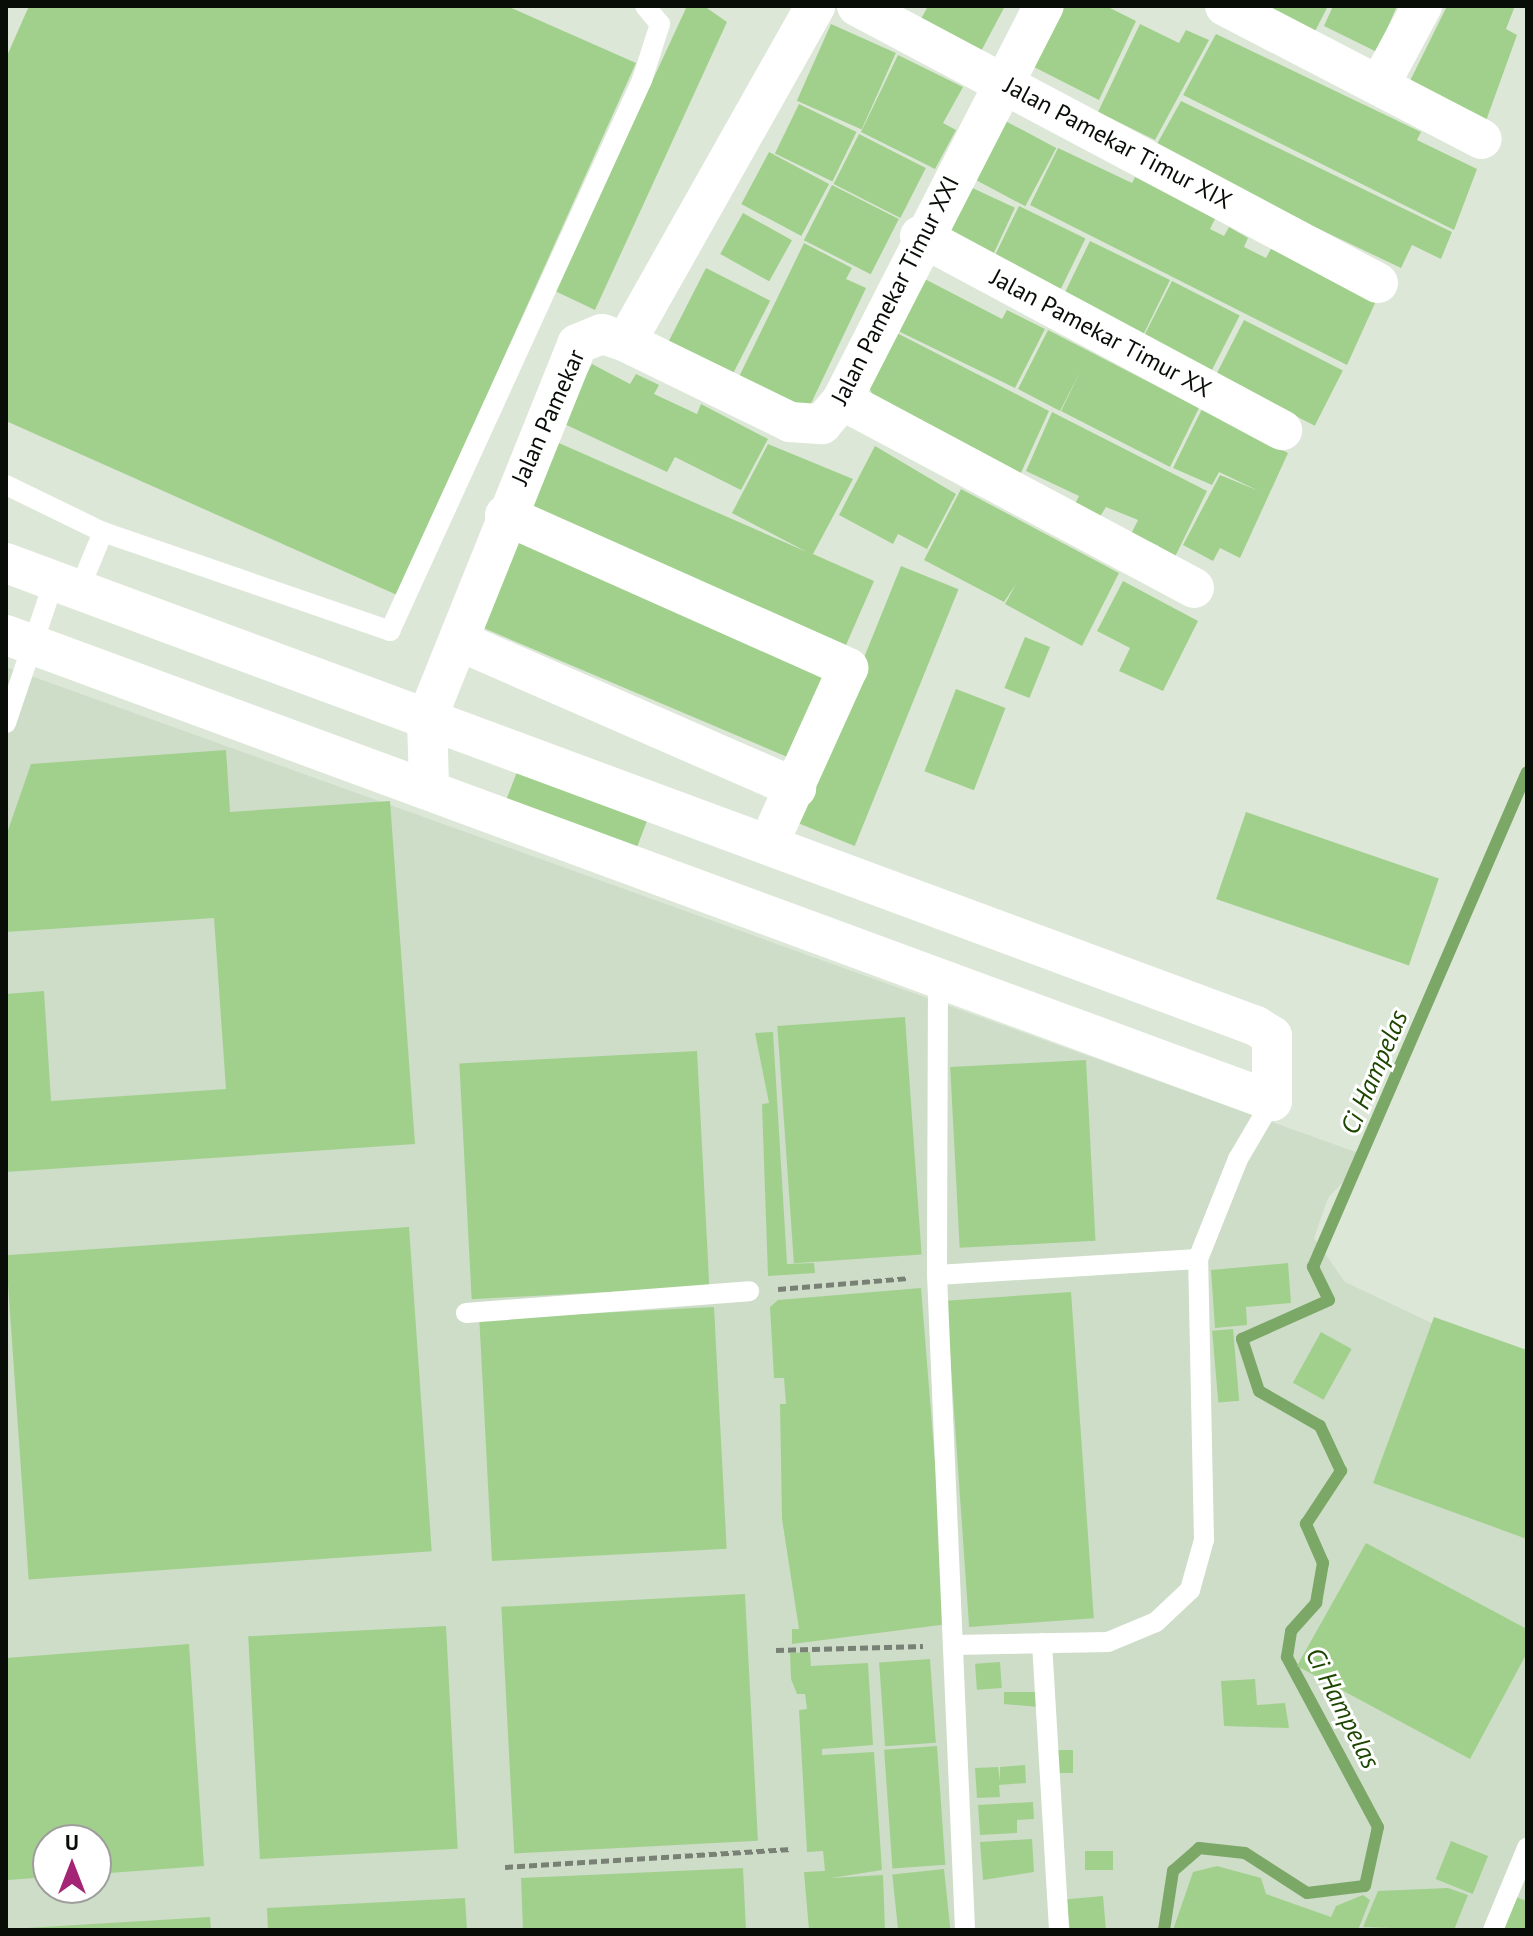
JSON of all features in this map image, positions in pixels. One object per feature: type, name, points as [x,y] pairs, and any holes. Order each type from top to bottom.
[{"type":"street","points":[[626,342],[815,6]]},
{"type":"street","name":"Jalan Pamekar Timur XIX","points":[[857,6],[1378,283]]},
{"type":"street","name":"Jalan Pamekar Timur XXI","points":[[626,342],[807,429],[822,424],[842,400],[920,236],[1044,6]]},
{"type":"street","points":[[1380,84],[1422,6]]},
{"type":"street","points":[[1238,9],[1482,139]]},
{"type":"street","name":"Jalan Pamekar Timur XX","points":[[920,236],[1282,430]]},
{"type":"street","name":"Jalan Pamekar","points":[[427,718],[505,515],[577,344],[602,334],[626,342]]},
{"type":"street","points":[[842,400],[1194,588]]},
{"type":"street","points":[[505,515],[848,668],[768,845]]},
{"type":"street","points":[[6,563],[1256,1026],[1272,1036],[1272,1101],[429,786],[19,640]]},
{"type":"street","points":[[459,641],[796,788]]},
{"type":"street","points":[[427,718],[429,786]]},
{"type":"lane","points":[[6,485],[103,532],[390,631],[642,80],[660,24],[645,6]]},
{"type":"lane","points":[[6,723],[19,640],[67,586],[103,532]]},
{"type":"lane","points":[[938,978],[937,1275],[965,1930]]},
{"type":"lane","points":[[954,1645],[1108,1642],[1156,1622],[1190,1590],[1201,1566],[1198,1259],[1238,1159],[1272,1101]]},
{"type":"lane","points":[[937,1275],[1198,1259]]},
{"type":"lane","points":[[466,1313],[749,1291]]},
{"type":"lane","points":[[1042,1643],[1059,1930]]},
{"type":"lane","points":[[1493,1930],[1527,1848]]},
{"type":"path","points":[[749,1291],[937,1275]]},
{"type":"path","points":[[776,1650],[954,1645]]},
{"type":"path","points":[[505,1867],[791,1849]]},
{"type":"shaded area","points":[[6,667],[1367,1156],[1328,1198],[1314,1238],[1345,1282],[1527,1368],[1527,1930],[6,1930]]},
{"type":"building","points":[[29,6],[507,6],[636,63],[397,595],[6,421],[6,58]]},
{"type":"building","points":[[687,6],[704,6],[727,22],[595,310],[555,291]]},
{"type":"building","points":[[928,6],[1005,6],[978,57],[915,30]]},
{"type":"building","points":[[1057,6],[1106,6],[1136,21],[1099,100],[1028,64]]},
{"type":"building","points":[[1251,6],[1328,6],[1310,41]]},
{"type":"building","points":[[1333,6],[1397,6],[1377,52],[1324,26]]},
{"type":"building","points":[[1447,6],[1515,6],[1506,29],[1517,35],[1482,132],[1406,89]]},
{"type":"building","points":[[831,24],[896,53],[862,130],[797,101]]},
{"type":"building","points":[[1140,24],[1179,43],[1186,30],[1209,40],[1155,140],[1098,112]]},
{"type":"building","points":[[1216,34],[1421,132],[1417,140],[1477,169],[1454,230],[1183,95]]},
{"type":"building","points":[[898,55],[963,87],[943,123],[956,130],[935,169],[861,132]]},
{"type":"building","points":[[1181,101],[1452,232],[1441,259],[1412,245],[1401,268],[1317,228],[1314,234],[1153,151]]},
{"type":"building","points":[[799,104],[857,132],[832,181],[775,153]]},
{"type":"building","points":[[998,117],[1056,148],[1025,206],[967,175]]},
{"type":"building","points":[[859,134],[926,168],[900,218],[834,184]]},
{"type":"building","points":[[1058,148],[1132,183],[1135,177],[1215,219],[1210,229],[1224,236],[1229,227],[1248,238],[1244,247],[1266,258],[1273,245],[1376,301],[1347,365],[1030,205]]},
{"type":"building","points":[[769,152],[829,184],[801,236],[741,204]]},
{"type":"building","points":[[832,185],[899,219],[871,274],[804,240]]},
{"type":"building","points":[[966,185],[1015,208],[991,259],[942,236]]},
{"type":"building","points":[[1019,206],[1086,238],[1059,292],[993,260]]},
{"type":"building","points":[[743,213],[792,240],[769,281],[720,254]]},
{"type":"building","points":[[1090,241],[1170,280],[1143,336],[1063,297]]},
{"type":"building","points":[[804,243],[852,268],[846,279],[866,288],[806,414],[736,383]]},
{"type":"building","points":[[706,268],[770,301],[729,381],[665,348]]},
{"type":"building","points":[[919,276],[1002,319],[1007,310],[1045,329],[1015,388],[894,329]]},
{"type":"building","points":[[1172,281],[1240,316],[1211,373],[1143,338]]},
{"type":"building","points":[[1244,320],[1343,370],[1315,426],[1216,375]]},
{"type":"building","points":[[1048,330],[1199,408],[1170,467],[1061,411],[1080,372],[1060,411],[1018,389]]},
{"type":"building","points":[[893,331],[1049,411],[1019,477],[874,398],[869,387]]},
{"type":"building","points":[[592,364],[630,384],[636,374],[659,385],[654,394],[697,414],[701,404],[768,439],[741,490],[675,457],[667,472],[560,422]]},
{"type":"building","points":[[1202,409],[1288,453],[1240,558],[1220,548],[1213,561],[1183,545],[1220,475],[1259,491],[1219,472],[1212,485],[1173,468]]},
{"type":"building","points":[[1052,412],[1207,491],[1172,563],[1155,554],[1159,546],[1131,534],[1138,520],[1106,507],[1098,520],[1073,508],[1079,496],[1026,471]]},
{"type":"building","points":[[552,440],[807,552],[732,513],[768,444],[853,479],[813,554],[874,581],[846,645],[524,504]]},
{"type":"building","points":[[875,446],[956,494],[927,549],[898,534],[893,544],[839,515]]},
{"type":"building","points":[[961,489],[1119,573],[1082,646],[1005,604],[1016,584],[1004,602],[924,560]]},
{"type":"building","points":[[519,541],[833,674],[796,761],[482,628]]},
{"type":"building","points":[[901,566],[958,589],[855,846],[797,823]]},
{"type":"building","points":[[1123,581],[1198,621],[1163,691],[1119,671],[1130,648],[1097,631]]},
{"type":"building","points":[[1025,637],[1050,647],[1029,698],[1004,688]]},
{"type":"building","points":[[956,689],[1005,708],[974,790],[924,771]]},
{"type":"building","points":[[226,750],[230,812],[390,801],[415,1144],[6,1172],[6,994],[44,991],[51,1101],[226,1089],[214,918],[6,932],[6,836],[31,764]]},
{"type":"building","points":[[520,764],[650,814],[635,853],[505,803]]},
{"type":"building","points":[[1246,812],[1439,878],[1409,965],[1216,899]]},
{"type":"building","points":[[905,1017],[922,1254],[794,1263],[777,1026]]},
{"type":"building","points":[[773,1032],[787,1264],[814,1263],[815,1273],[768,1276],[762,1104],[769,1103],[755,1033]]},
{"type":"building","points":[[697,1051],[709,1287],[472,1299],[459,1063]]},
{"type":"building","points":[[1086,1060],[1095,1241],[960,1248],[950,1067]]},
{"type":"building","points":[[409,1227],[432,1551],[29,1579],[6,1255]]},
{"type":"building","points":[[1288,1263],[1291,1303],[1246,1307],[1247,1325],[1215,1328],[1211,1270]]},
{"type":"building","points":[[921,1288],[948,1624],[792,1644],[792,1629],[799,1629],[782,1519],[780,1404],[786,1404],[784,1378],[774,1378],[770,1307],[778,1300]]},
{"type":"building","points":[[1071,1292],[1094,1618],[969,1627],[946,1301]]},
{"type":"building","points":[[714,1307],[727,1549],[492,1561],[479,1319]]},
{"type":"building","points":[[1434,1317],[1527,1350],[1527,1539],[1373,1483]]},
{"type":"building","points":[[1233,1329],[1239,1401],[1218,1403],[1212,1331]]},
{"type":"building","points":[[1321,1332],[1352,1349],[1323,1400],[1293,1383]]},
{"type":"building","points":[[1366,1543],[1527,1629],[1527,1653],[1470,1759],[1297,1666]]},
{"type":"building","points":[[745,1594],[758,1841],[514,1853],[501,1607]]},
{"type":"building","points":[[446,1626],[458,1849],[260,1859],[248,1636]]},
{"type":"building","points":[[189,1644],[204,1866],[112,1873],[112,1824],[32,1824],[32,1878],[8,1880],[6,1658]]},
{"type":"building","points":[[810,1652],[811,1666],[868,1663],[873,1745],[822,1749],[822,1755],[874,1752],[882,1870],[831,1878],[883,1875],[885,1930],[809,1930],[804,1872],[825,1871],[823,1851],[807,1852],[799,1710],[807,1709],[805,1694],[797,1694],[791,1679],[790,1653]]},
{"type":"building","points":[[930,1659],[936,1743],[885,1746],[879,1663]]},
{"type":"building","points":[[1000,1662],[1002,1688],[977,1690],[975,1664]]},
{"type":"building","points":[[1255,1679],[1257,1705],[1285,1703],[1289,1728],[1224,1726],[1221,1681]]},
{"type":"building","points":[[1004,1692],[1039,1692],[1039,1707],[1004,1704]]},
{"type":"building","points":[[937,1746],[945,1865],[892,1868],[884,1750]]},
{"type":"building","points":[[1056,1750],[1073,1750],[1073,1773],[1056,1773]]},
{"type":"building","points":[[1025,1765],[1026,1783],[999,1785],[1000,1797],[977,1798],[975,1768],[998,1767],[1000,1781],[1000,1767]]},
{"type":"building","points":[[1033,1802],[1034,1819],[1017,1820],[1017,1833],[980,1835],[978,1805]]},
{"type":"building","points":[[1032,1839],[1034,1872],[983,1880],[980,1842]]},
{"type":"building","points":[[1451,1841],[1488,1856],[1473,1894],[1436,1879]]},
{"type":"building","points":[[1085,1851],[1113,1851],[1113,1870],[1085,1870]]},
{"type":"building","points":[[1217,1866],[1261,1878],[1266,1894],[1331,1917],[1336,1906],[1363,1895],[1370,1900],[1358,1930],[1173,1930],[1193,1872]]},
{"type":"building","points":[[743,1868],[746,1930],[523,1930],[521,1878]]},
{"type":"building","points":[[944,1869],[950,1930],[898,1930],[892,1874]]},
{"type":"building","points":[[1448,1888],[1468,1895],[1454,1930],[1363,1927],[1378,1891]]},
{"type":"building","points":[[1103,1896],[1106,1930],[1070,1930],[1067,1899]]},
{"type":"building","points":[[1516,1897],[1527,1901],[1527,1930],[1504,1930]]},
{"type":"building","points":[[465,1898],[467,1930],[268,1930],[267,1908]]},
{"type":"building","points":[[210,1917],[211,1930],[26,1930],[26,1928]]},
{"type":"waterway","name":"Ci Hampelas","points":[[1164,1930],[1173,1871],[1199,1848],[1245,1853],[1307,1893],[1365,1886],[1378,1827],[1287,1657],[1291,1631],[1316,1603],[1323,1563],[1306,1524],[1341,1471],[1320,1426],[1259,1391],[1242,1339],[1329,1300],[1313,1267],[1527,772]]}]
